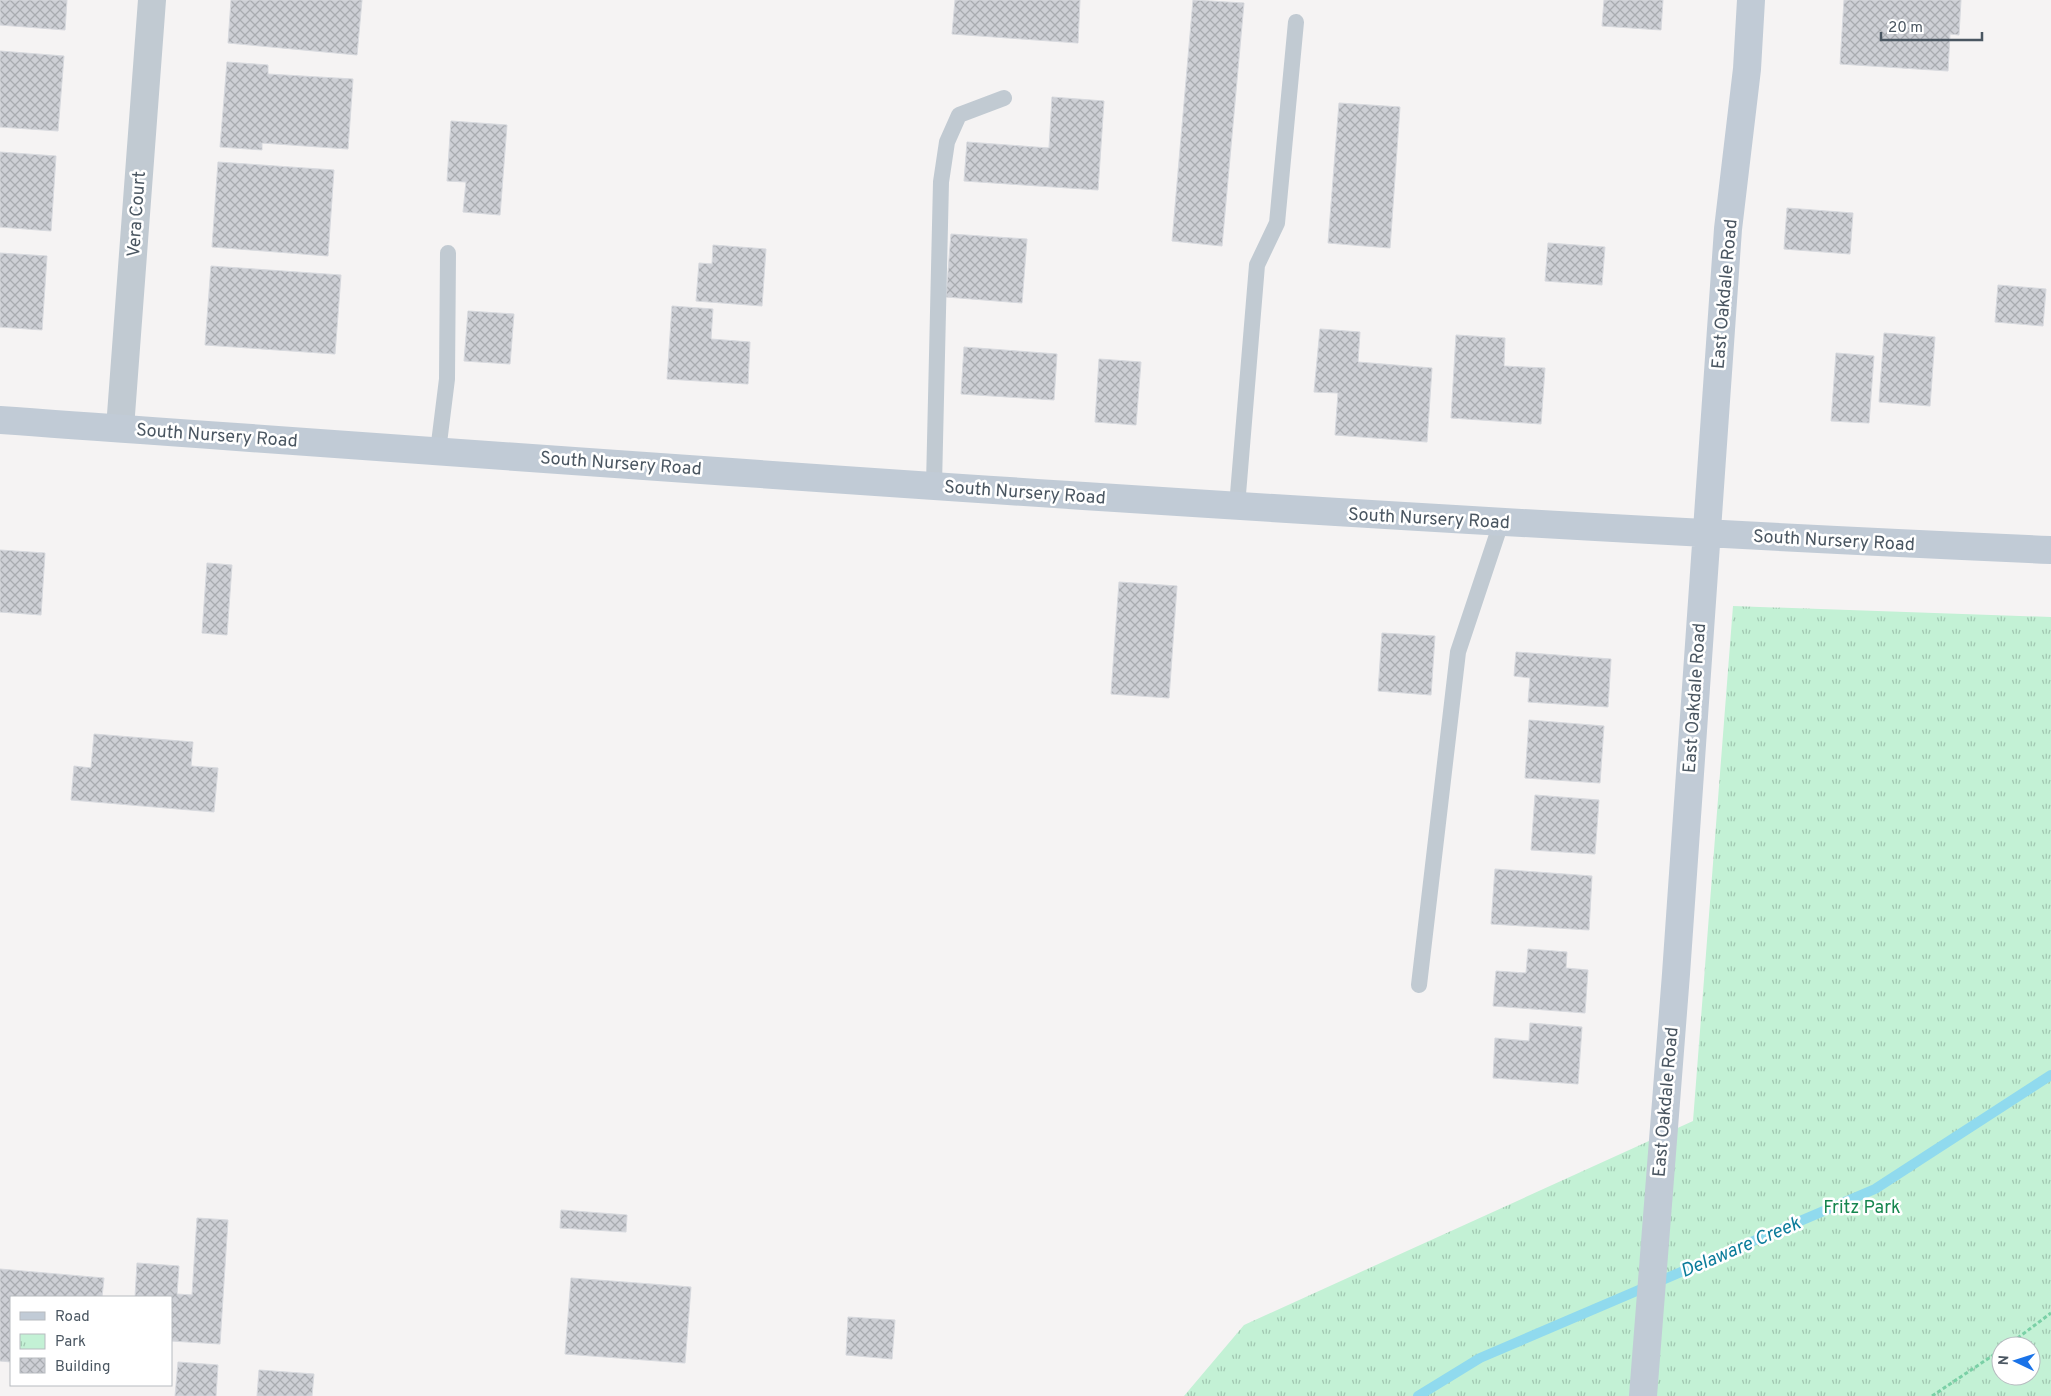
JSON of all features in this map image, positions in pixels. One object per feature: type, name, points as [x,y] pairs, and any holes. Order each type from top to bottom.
[{"type":"street","name":"Vera Court","points":[[120,428],[152,0]]},
{"type":"street","name":"East Oakdale Road","points":[[1643,1396],[1660,1159],[1676,974],[1705,534],[1728,229],[1747,70],[1751,0]]},
{"type":"street","name":"South Nursery Road","points":[[0,420],[1237,506],[1705,534],[2051,550]]},
{"type":"lane","points":[[1237,506],[1257,265],[1277,222],[1296,22]]},
{"type":"lane","points":[[934,485],[941,182],[947,142],[959,115],[1004,98]]},
{"type":"lane","points":[[438,450],[447,379],[448,254]]},
{"type":"lane","points":[[1419,985],[1458,652],[1501,522]]},
{"type":"path","points":[[2020,1336],[2051,1313]]},
{"type":"path","points":[[1932,1396],[1991,1357]]},
{"type":"green space","name":"Fritz Park","points":[[1733,606],[2051,617],[2051,1396],[1184,1396],[1244,1325],[1693,1121]]},
{"type":"building","points":[[0,0],[67,0],[65,30],[0,25]]},
{"type":"building","points":[[231,0],[362,0],[357,55],[228,43]]},
{"type":"building","points":[[955,0],[1080,0],[1078,43],[952,34]]},
{"type":"building","points":[[1193,0],[1244,3],[1222,246],[1172,241]]},
{"type":"building","points":[[1604,0],[1663,0],[1661,30],[1602,26]]},
{"type":"building","points":[[1844,0],[1961,0],[1959,35],[1950,34],[1948,71],[1840,64]]},
{"type":"building","points":[[0,51],[64,56],[58,131],[0,127]]},
{"type":"building","points":[[227,62],[268,65],[268,74],[353,79],[348,149],[262,143],[262,150],[220,147]]},
{"type":"building","points":[[1052,97],[1104,101],[1098,190],[964,181],[967,142],[1049,148]]},
{"type":"building","points":[[1339,103],[1400,107],[1390,248],[1328,243]]},
{"type":"building","points":[[451,121],[507,125],[500,215],[463,212],[466,182],[447,181]]},
{"type":"building","points":[[0,152],[56,156],[51,231],[0,227]]},
{"type":"building","points":[[218,162],[334,170],[328,256],[212,247]]},
{"type":"building","points":[[1787,208],[1853,213],[1850,254],[1784,249]]},
{"type":"building","points":[[951,234],[1027,239],[1022,303],[946,297]]},
{"type":"building","points":[[1548,243],[1605,247],[1602,285],[1545,281]]},
{"type":"building","points":[[713,245],[766,249],[762,306],[696,301],[699,263],[712,264]]},
{"type":"building","points":[[0,253],[47,256],[42,330],[0,327]]},
{"type":"building","points":[[211,266],[341,275],[335,354],[205,345]]},
{"type":"building","points":[[1998,285],[2046,289],[2043,326],[1995,322]]},
{"type":"building","points":[[672,306],[713,309],[711,339],[750,342],[748,384],[667,379]]},
{"type":"building","points":[[468,311],[514,314],[510,364],[464,361]]},
{"type":"building","points":[[1320,329],[1360,332],[1358,362],[1432,368],[1427,442],[1335,435],[1338,393],[1314,392]]},
{"type":"building","points":[[1884,333],[1935,337],[1930,406],[1879,402]]},
{"type":"building","points":[[1456,335],[1505,338],[1504,366],[1545,368],[1541,424],[1451,418]]},
{"type":"building","points":[[964,347],[1057,354],[1054,400],[961,394]]},
{"type":"building","points":[[1836,353],[1874,356],[1869,423],[1831,421]]},
{"type":"building","points":[[1099,359],[1141,362],[1136,425],[1095,422]]},
{"type":"building","points":[[0,550],[45,553],[41,615],[0,612]]},
{"type":"building","points":[[207,563],[232,565],[227,635],[202,633]]},
{"type":"building","points":[[1119,582],[1177,586],[1169,698],[1111,694]]},
{"type":"building","points":[[1382,633],[1435,636],[1431,695],[1378,691]]},
{"type":"building","points":[[1516,652],[1611,659],[1608,707],[1528,702],[1530,678],[1514,676]]},
{"type":"building","points":[[1529,720],[1604,726],[1600,783],[1525,778]]},
{"type":"building","points":[[94,734],[193,742],[191,766],[218,768],[214,812],[71,800],[74,766],[91,768]]},
{"type":"building","points":[[1535,795],[1599,800],[1595,854],[1531,850]]},
{"type":"building","points":[[1495,869],[1592,876],[1589,930],[1491,924]]},
{"type":"building","points":[[1528,949],[1567,952],[1566,968],[1588,970],[1585,1013],[1493,1006],[1496,971],[1526,973]]},
{"type":"building","points":[[1530,1023],[1582,1027],[1578,1084],[1493,1078],[1495,1038],[1529,1041]]},
{"type":"building","points":[[561,1210],[627,1215],[626,1232],[560,1228]]},
{"type":"building","points":[[197,1218],[228,1220],[220,1344],[172,1341],[172,1296],[135,1296],[137,1263],[179,1266],[177,1294],[192,1295]]},
{"type":"building","points":[[0,1269],[104,1278],[102,1296],[10,1296],[10,1362],[0,1361]]},
{"type":"building","points":[[571,1278],[691,1287],[685,1363],[565,1354]]},
{"type":"building","points":[[848,1317],[895,1320],[892,1359],[846,1355]]},
{"type":"building","points":[[178,1362],[218,1365],[216,1396],[175,1396]]},
{"type":"building","points":[[259,1370],[314,1374],[312,1396],[257,1396]]},
{"type":"waterway","name":"Delaware Creek","points":[[1418,1396],[1480,1358],[1875,1189],[2051,1075]]}]
